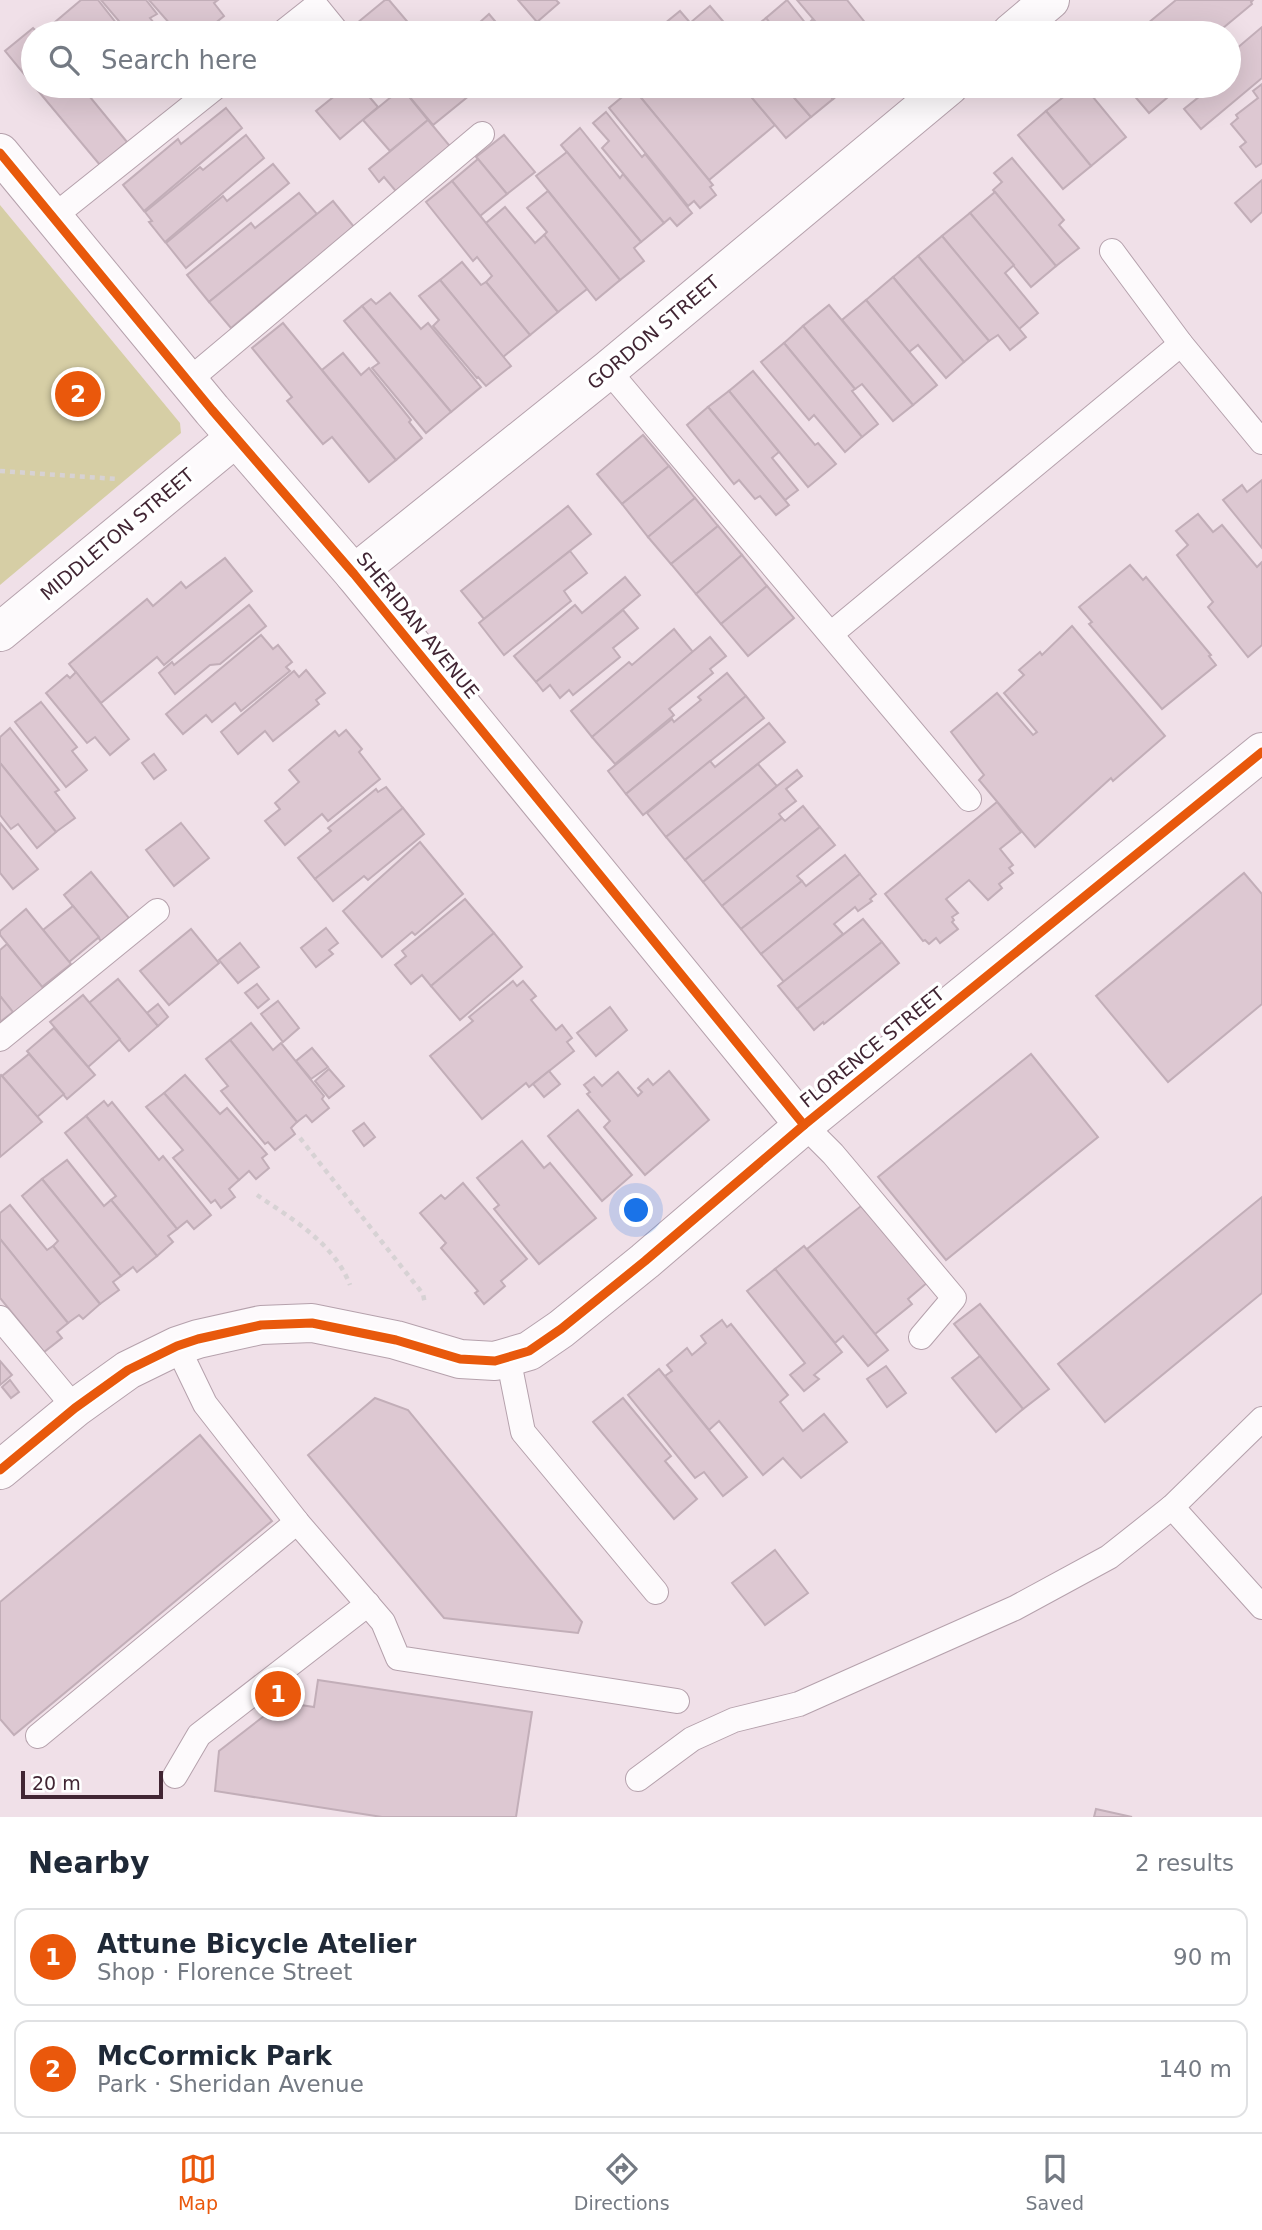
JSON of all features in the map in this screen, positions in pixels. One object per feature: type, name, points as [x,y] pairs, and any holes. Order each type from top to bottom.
[{"type":"street","points":[[1025,21],[1050,0]]},
{"type":"street","name":"GORDON STREET","points":[[354,574],[608,370],[934,98]]},
{"type":"street","name":"SHERIDAN AVENUE","points":[[0,153],[235,438],[354,574],[804,1125]]},
{"type":"street","name":"MIDDLETON STREET","points":[[0,632],[235,438]]},
{"type":"street","name":"FLORENCE STREET","points":[[0,1470],[75,1408],[128,1370],[177,1346],[261,1325],[312,1323],[396,1340],[460,1359],[495,1361],[529,1351],[645,1262],[804,1125],[1262,751]]},
{"type":"lane","points":[[297,21],[316,6],[328,21]]},
{"type":"lane","points":[[53,217],[202,98]]},
{"type":"lane","points":[[188,381],[482,134]]},
{"type":"lane","points":[[1112,251],[1181,344],[1262,442]]},
{"type":"lane","points":[[832,634],[1181,344]]},
{"type":"lane","points":[[608,370],[969,799]]},
{"type":"lane","points":[[0,1039],[158,911]]},
{"type":"lane","points":[[804,1125],[833,1154],[954,1298],[921,1337]]},
{"type":"lane","points":[[0,1318],[75,1408]]},
{"type":"lane","points":[[177,1346],[205,1404],[297,1522],[383,1622],[398,1658],[677,1701]]},
{"type":"lane","points":[[508,1357],[523,1432],[656,1592]]},
{"type":"lane","points":[[638,1779],[692,1739],[734,1720],[799,1704],[1015,1608],[1109,1557],[1172,1507],[1262,1419]]},
{"type":"lane","points":[[1172,1507],[1262,1607]]},
{"type":"lane","points":[[38,1735],[297,1522]]},
{"type":"lane","points":[[176,1776],[198,1735],[368,1604]]},
{"type":"path","points":[[0,471],[116,477],[122,484]]},
{"type":"path","points":[[300,1139],[423,1294],[427,1313]]},
{"type":"path","points":[[257,1195],[306,1228],[332,1255],[346,1275],[355,1297]]},
{"type":"shaded area","points":[[0,205],[180,423],[181,433],[0,585]]},
{"type":"building","points":[[81,0],[98,0],[115,21],[56,21]]},
{"type":"building","points":[[101,0],[146,0],[157,14],[150,18],[152,21],[119,21]]},
{"type":"building","points":[[149,0],[218,0],[214,3],[224,16],[218,21],[167,21]]},
{"type":"building","points":[[385,0],[389,0],[407,21],[359,21]]},
{"type":"building","points":[[518,0],[556,0],[559,3],[538,21]]},
{"type":"building","points":[[787,0],[804,21],[768,21],[766,18]]},
{"type":"building","points":[[797,0],[847,0],[864,21],[815,21]]},
{"type":"building","points":[[1176,0],[1253,0],[1252,4],[1231,21],[1151,21]]},
{"type":"building","points":[[710,6],[723,21],[692,21]]},
{"type":"building","points":[[680,11],[689,21],[668,21]]},
{"type":"building","points":[[489,14],[495,21],[481,21]]},
{"type":"building","points":[[1262,27],[1262,78],[1241,96],[1241,45]]},
{"type":"building","points":[[21,38],[21,70],[5,51]]},
{"type":"building","points":[[1262,84],[1262,163],[1256,167],[1240,147],[1246,142],[1231,124],[1238,118],[1236,115],[1258,98],[1253,91]]},
{"type":"building","points":[[44,98],[91,98],[127,142],[100,165]]},
{"type":"building","points":[[332,98],[370,98],[378,107],[340,139],[316,111]]},
{"type":"building","points":[[390,98],[410,98],[428,120],[390,151],[363,120]]},
{"type":"building","points":[[410,98],[466,98],[433,125]]},
{"type":"building","points":[[621,98],[641,98],[713,185],[710,187],[716,195],[700,208],[694,201],[688,206],[609,108]]},
{"type":"building","points":[[641,98],[752,98],[775,125],[709,180]]},
{"type":"building","points":[[752,98],[794,98],[811,117],[786,138]]},
{"type":"building","points":[[794,98],[832,98],[833,99],[811,117]]},
{"type":"building","points":[[1062,98],[1094,98],[1126,137],[1091,166],[1046,111]]},
{"type":"building","points":[[1136,98],[1167,98],[1149,113]]},
{"type":"building","points":[[1198,98],[1238,98],[1201,129],[1184,109]]},
{"type":"building","points":[[226,108],[242,128],[144,211],[123,185],[178,139],[181,144]]},
{"type":"building","points":[[1046,111],[1091,166],[1063,189],[1018,135]]},
{"type":"building","points":[[606,112],[642,157],[645,154],[692,213],[677,226],[670,218],[664,223],[602,148],[609,141],[593,123]]},
{"type":"building","points":[[428,120],[454,151],[400,196],[384,177],[379,182],[369,169]]},
{"type":"building","points":[[580,128],[620,178],[623,174],[664,223],[641,242],[561,145]]},
{"type":"building","points":[[246,135],[264,158],[165,242],[149,222],[152,221],[145,212],[200,167],[203,170]]},
{"type":"building","points":[[504,135],[535,172],[507,194],[476,157]]},
{"type":"building","points":[[567,152],[641,242],[634,248],[644,261],[620,280],[536,176]]},
{"type":"building","points":[[1012,158],[1064,220],[1059,225],[1079,248],[1056,266],[993,190],[1002,182],[994,173]]},
{"type":"building","points":[[478,159],[507,194],[480,216],[452,181]]},
{"type":"building","points":[[273,164],[289,183],[186,268],[166,243],[223,196],[227,201]]},
{"type":"building","points":[[1262,180],[1262,212],[1251,222],[1235,203]]},
{"type":"building","points":[[452,181],[558,312],[530,335],[486,282],[492,276],[477,257],[473,261],[426,202]]},
{"type":"building","points":[[548,191],[620,280],[596,300],[544,235],[547,232],[527,208]]},
{"type":"building","points":[[995,192],[1056,266],[1031,287],[970,213]]},
{"type":"building","points":[[299,193],[317,214],[209,302],[187,275],[251,223],[255,228]]},
{"type":"building","points":[[333,201],[359,233],[296,274],[231,328],[209,302]]},
{"type":"building","points":[[505,207],[535,243],[544,235],[587,289],[558,312],[486,223]]},
{"type":"building","points":[[970,213],[1014,265],[1005,273],[1038,313],[1019,329],[942,236]]},
{"type":"building","points":[[942,236],[1026,337],[1010,350],[998,335],[989,341],[918,256]]},
{"type":"building","points":[[918,256],[989,341],[964,362],[893,277]]},
{"type":"building","points":[[462,262],[481,285],[486,282],[530,335],[503,357],[440,280]]},
{"type":"building","points":[[893,277],[964,362],[946,378],[918,345],[909,352],[866,300]]},
{"type":"building","points":[[440,280],[511,366],[486,386],[433,326],[439,320],[419,296]]},
{"type":"building","points":[[390,293],[421,329],[428,323],[481,387],[451,412],[362,306],[371,299],[376,304]]},
{"type":"building","points":[[866,300],[937,385],[913,405],[842,320]]},
{"type":"building","points":[[829,305],[913,405],[893,421],[862,384],[855,389],[803,326]]},
{"type":"building","points":[[362,306],[451,412],[426,433],[372,368],[379,363],[344,321]]},
{"type":"building","points":[[283,323],[396,460],[369,482],[332,437],[323,444],[287,401],[292,397],[252,348]]},
{"type":"building","points":[[803,326],[855,389],[852,391],[878,424],[862,437],[784,343]]},
{"type":"building","points":[[784,343],[862,437],[845,452],[814,415],[809,420],[761,362]]},
{"type":"building","points":[[343,353],[361,375],[369,368],[422,438],[396,460],[322,370]]},
{"type":"building","points":[[753,371],[815,445],[818,443],[836,464],[808,487],[729,391]]},
{"type":"building","points":[[729,391],[779,452],[772,458],[798,490],[785,500],[708,407]]},
{"type":"building","points":[[708,407],[789,505],[776,515],[760,496],[755,499],[739,480],[734,484],[687,425]]},
{"type":"building","points":[[643,435],[669,466],[622,504],[597,474]]},
{"type":"building","points":[[669,466],[695,498],[648,537],[622,504]]},
{"type":"building","points":[[1262,480],[1262,548],[1223,500],[1242,485],[1247,492]]},
{"type":"building","points":[[695,498],[718,526],[671,564],[648,537]]},
{"type":"building","points":[[568,506],[591,534],[484,619],[461,591]]},
{"type":"building","points":[[1198,514],[1213,532],[1222,525],[1257,567],[1262,562],[1262,645],[1248,657],[1208,607],[1213,602],[1177,555],[1188,545],[1176,531]]},
{"type":"building","points":[[718,526],[742,555],[696,594],[671,564]]},
{"type":"building","points":[[570,551],[587,573],[564,591],[571,601],[504,655],[479,623]]},
{"type":"building","points":[[742,555],[767,586],[721,624],[696,594]]},
{"type":"building","points":[[225,558],[252,591],[164,665],[157,657],[101,703],[69,664],[147,599],[153,606],[181,582],[186,588]]},
{"type":"building","points":[[1130,565],[1143,580],[1146,577],[1211,655],[1209,656],[1216,665],[1162,709],[1089,624],[1092,622],[1079,607]]},
{"type":"building","points":[[625,577],[640,595],[536,682],[514,656],[575,605],[582,613]]},
{"type":"building","points":[[767,586],[794,618],[748,656],[721,624]]},
{"type":"building","points":[[249,605],[266,626],[220,664],[210,665],[175,694],[159,673],[172,662],[174,665]]},
{"type":"building","points":[[623,610],[638,628],[613,648],[620,657],[573,695],[569,690],[560,698],[550,685],[543,691],[536,682]]},
{"type":"building","points":[[1072,626],[1165,736],[1113,781],[1111,778],[1035,847],[979,780],[984,775],[951,732],[997,693],[1033,735],[1037,732],[1004,693],[1024,675],[1019,670],[1040,652],[1042,655]]},
{"type":"building","points":[[674,629],[693,652],[592,737],[571,711],[629,662],[632,665]]},
{"type":"building","points":[[261,635],[273,649],[278,645],[292,662],[286,667],[290,671],[241,711],[235,703],[212,722],[206,715],[183,734],[166,714]]},
{"type":"building","points":[[710,637],[726,656],[710,669],[713,673],[669,709],[674,715],[615,764],[592,737]]},
{"type":"building","points":[[306,670],[325,693],[316,700],[319,704],[273,741],[265,731],[238,754],[221,732],[294,671],[299,677]]},
{"type":"building","points":[[76,672],[129,739],[110,755],[95,737],[87,743],[46,693],[67,675],[70,678]]},
{"type":"building","points":[[727,673],[746,696],[626,794],[608,771],[672,719],[674,722],[701,700],[698,697]]},
{"type":"building","points":[[746,696],[764,718],[643,815],[626,794]]},
{"type":"building","points":[[41,702],[77,747],[72,751],[87,770],[66,787],[15,722]]},
{"type":"building","points":[[769,723],[785,742],[666,837],[647,813],[710,761],[715,767]]},
{"type":"building","points":[[10,728],[59,790],[55,792],[75,818],[56,832],[0,763],[0,737]]},
{"type":"building","points":[[346,730],[362,749],[359,752],[380,779],[328,821],[322,814],[285,845],[265,821],[280,809],[275,803],[299,782],[289,770],[335,731],[339,736]]},
{"type":"building","points":[[154,754],[166,770],[154,779],[142,763]]},
{"type":"building","points":[[0,763],[56,832],[37,848],[18,824],[11,829],[0,815]]},
{"type":"building","points":[[758,764],[777,786],[685,860],[666,837]]},
{"type":"building","points":[[797,770],[802,776],[786,789],[796,801],[779,814],[782,818],[703,882],[685,860]]},
{"type":"building","points":[[386,787],[403,808],[315,879],[298,858],[331,831],[328,828],[376,789],[378,792]]},
{"type":"building","points":[[997,802],[1021,832],[1000,849],[1013,865],[1009,868],[1013,873],[999,884],[1002,888],[988,900],[969,880],[946,899],[958,913],[952,917],[952,922],[958,929],[940,943],[936,938],[929,944],[923,941],[885,894]]},
{"type":"building","points":[[803,806],[820,827],[722,906],[703,882],[782,818],[785,821]]},
{"type":"building","points":[[403,808],[424,834],[368,880],[364,876],[333,901],[315,879]]},
{"type":"building","points":[[0,823],[38,869],[13,889],[0,873]]},
{"type":"building","points":[[181,823],[209,858],[174,886],[146,850]]},
{"type":"building","points":[[820,827],[835,845],[797,876],[802,881],[741,929],[722,906]]},
{"type":"building","points":[[420,842],[463,894],[415,935],[412,932],[382,957],[343,911]]},
{"type":"building","points":[[845,855],[860,874],[761,954],[741,929],[802,881],[806,886]]},
{"type":"building","points":[[91,872],[129,918],[101,941],[64,895]]},
{"type":"building","points":[[1244,873],[1262,894],[1262,1004],[1168,1082],[1096,996]]},
{"type":"building","points":[[860,874],[876,894],[870,899],[872,901],[858,911],[855,907],[834,924],[843,934],[784,982],[761,954]]},
{"type":"building","points":[[465,899],[494,933],[431,986],[422,975],[411,984],[395,965],[406,956],[402,951]]},
{"type":"building","points":[[73,906],[99,937],[69,962],[43,930]]},
{"type":"building","points":[[26,909],[71,964],[42,987],[0,935],[0,931]]},
{"type":"building","points":[[863,919],[882,942],[797,1009],[778,986]]},
{"type":"building","points":[[326,928],[338,943],[329,950],[333,954],[316,967],[301,948]]},
{"type":"building","points":[[191,929],[219,963],[169,1005],[140,971]]},
{"type":"building","points":[[494,933],[522,967],[460,1020],[431,986]]},
{"type":"building","points":[[882,942],[899,963],[814,1030],[797,1009]]},
{"type":"building","points":[[240,943],[259,967],[238,983],[219,960]]},
{"type":"building","points":[[7,944],[44,989],[14,1014],[0,996],[0,950]]},
{"type":"building","points":[[118,979],[158,1026],[129,1051],[89,1003]]},
{"type":"building","points":[[513,981],[517,986],[523,981],[536,996],[531,1000],[556,1030],[562,1025],[572,1038],[567,1042],[574,1051],[529,1087],[526,1083],[482,1119],[430,1056],[473,1021],[469,1017]]},
{"type":"building","points":[[257,984],[269,999],[258,1008],[245,993]]},
{"type":"building","points":[[83,995],[120,1039],[88,1067],[50,1022]]},
{"type":"building","points":[[0,996],[13,1012],[0,1022]]},
{"type":"building","points":[[278,1001],[299,1028],[283,1042],[261,1014]]},
{"type":"building","points":[[158,1004],[168,1017],[158,1026],[147,1013]]},
{"type":"building","points":[[610,1007],[627,1030],[596,1056],[577,1033]]},
{"type":"building","points":[[251,1023],[273,1050],[281,1043],[324,1096],[322,1099],[329,1108],[312,1122],[306,1115],[297,1122],[230,1040]]},
{"type":"building","points":[[54,1028],[95,1075],[67,1099],[27,1051]]},
{"type":"building","points":[[230,1040],[297,1122],[291,1128],[295,1134],[275,1150],[268,1142],[265,1144],[221,1091],[228,1086],[206,1059]]},
{"type":"building","points":[[312,1048],[328,1067],[311,1079],[296,1061]]},
{"type":"building","points":[[29,1054],[64,1094],[37,1117],[2,1076]]},
{"type":"building","points":[[1031,1054],[1098,1137],[946,1260],[878,1177]]},
{"type":"building","points":[[329,1069],[344,1086],[329,1098],[315,1081]]},
{"type":"building","points":[[549,1071],[560,1084],[544,1097],[533,1084]]},
{"type":"building","points":[[669,1071],[709,1120],[645,1175],[604,1127],[610,1121],[587,1094],[590,1092],[584,1085],[594,1077],[602,1086],[618,1072],[638,1096],[642,1092],[638,1088],[648,1079],[653,1085]]},
{"type":"building","points":[[185,1075],[220,1114],[227,1108],[267,1154],[262,1158],[269,1168],[256,1179],[249,1171],[239,1180],[164,1093]]},
{"type":"building","points":[[0,1076],[42,1122],[0,1157]]},
{"type":"building","points":[[164,1093],[239,1180],[229,1189],[235,1197],[221,1208],[215,1200],[211,1203],[173,1158],[183,1150],[146,1107]]},
{"type":"building","points":[[104,1101],[108,1106],[112,1102],[159,1160],[163,1156],[211,1215],[194,1229],[187,1221],[177,1229],[86,1116]]},
{"type":"building","points":[[578,1110],[632,1175],[602,1201],[548,1136]]},
{"type":"building","points":[[86,1116],[177,1229],[168,1236],[173,1242],[157,1256],[111,1200],[116,1196],[65,1133]]},
{"type":"building","points":[[364,1123],[375,1137],[364,1146],[353,1131]]},
{"type":"building","points":[[522,1141],[544,1168],[550,1163],[596,1218],[539,1264],[494,1209],[499,1205],[477,1178]]},
{"type":"building","points":[[67,1160],[104,1206],[111,1200],[157,1256],[137,1272],[133,1267],[121,1276],[42,1179]]},
{"type":"building","points":[[42,1179],[121,1276],[113,1282],[119,1290],[100,1304],[53,1246],[58,1241],[22,1196]]},
{"type":"building","points":[[463,1183],[527,1259],[501,1281],[505,1286],[484,1304],[475,1293],[478,1291],[441,1248],[446,1243],[420,1213],[441,1195],[445,1199]]},
{"type":"building","points":[[1262,1197],[1262,1293],[1105,1422],[1058,1364]]},
{"type":"building","points":[[10,1205],[47,1250],[53,1246],[100,1304],[83,1319],[79,1315],[68,1323],[0,1239],[0,1213]]},
{"type":"building","points":[[861,1206],[928,1282],[908,1299],[912,1304],[875,1334],[807,1249]]},
{"type":"building","points":[[0,1239],[68,1323],[57,1332],[62,1338],[44,1352],[0,1298]]},
{"type":"building","points":[[804,1246],[888,1350],[868,1366],[843,1336],[835,1343],[775,1269]]},
{"type":"building","points":[[775,1269],[842,1352],[814,1375],[819,1379],[804,1391],[790,1375],[805,1363],[747,1291]]},
{"type":"building","points":[[980,1304],[1049,1389],[1023,1409],[954,1324]]},
{"type":"building","points":[[722,1320],[727,1327],[731,1324],[788,1395],[780,1402],[803,1431],[824,1414],[847,1442],[801,1478],[783,1458],[763,1475],[719,1421],[709,1430],[665,1376],[672,1371],[667,1365],[687,1348],[692,1355],[706,1343],[701,1336]]},
{"type":"building","points":[[980,1356],[1023,1409],[996,1432],[952,1378]]},
{"type":"building","points":[[0,1361],[12,1375],[0,1385]]},
{"type":"building","points":[[886,1366],[906,1393],[887,1407],[867,1379]]},
{"type":"building","points":[[659,1369],[747,1477],[723,1496],[704,1472],[695,1478],[628,1395]]},
{"type":"building","points":[[10,1380],[19,1392],[11,1398],[2,1387]]},
{"type":"building","points":[[375,1398],[408,1410],[582,1622],[578,1633],[444,1618],[308,1455]]},
{"type":"building","points":[[623,1398],[671,1456],[665,1461],[697,1499],[674,1519],[593,1422]]},
{"type":"building","points":[[200,1435],[272,1521],[14,1735],[0,1719],[0,1602]]},
{"type":"building","points":[[775,1550],[808,1593],[765,1625],[732,1583]]},
{"type":"building","points":[[318,1680],[532,1712],[516,1817],[382,1817],[215,1791],[219,1751],[282,1702],[314,1707]]},
{"type":"building","points":[[1096,1809],[1132,1817],[1094,1817]]},
{"type":"cycle path","points":[[0,153],[212,410],[354,574],[804,1125]]},
{"type":"cycle path","points":[[0,1470],[75,1408],[128,1370],[177,1346],[198,1339],[261,1325],[312,1323],[396,1340],[460,1359],[495,1361],[529,1351],[561,1329],[645,1261],[804,1125],[1262,752]]},
{"type":"place","name":"McCormick Park","points":[[78,394]]},
{"type":"place","name":"Attune Bicycle Atelier","points":[[278,1694]]}]
